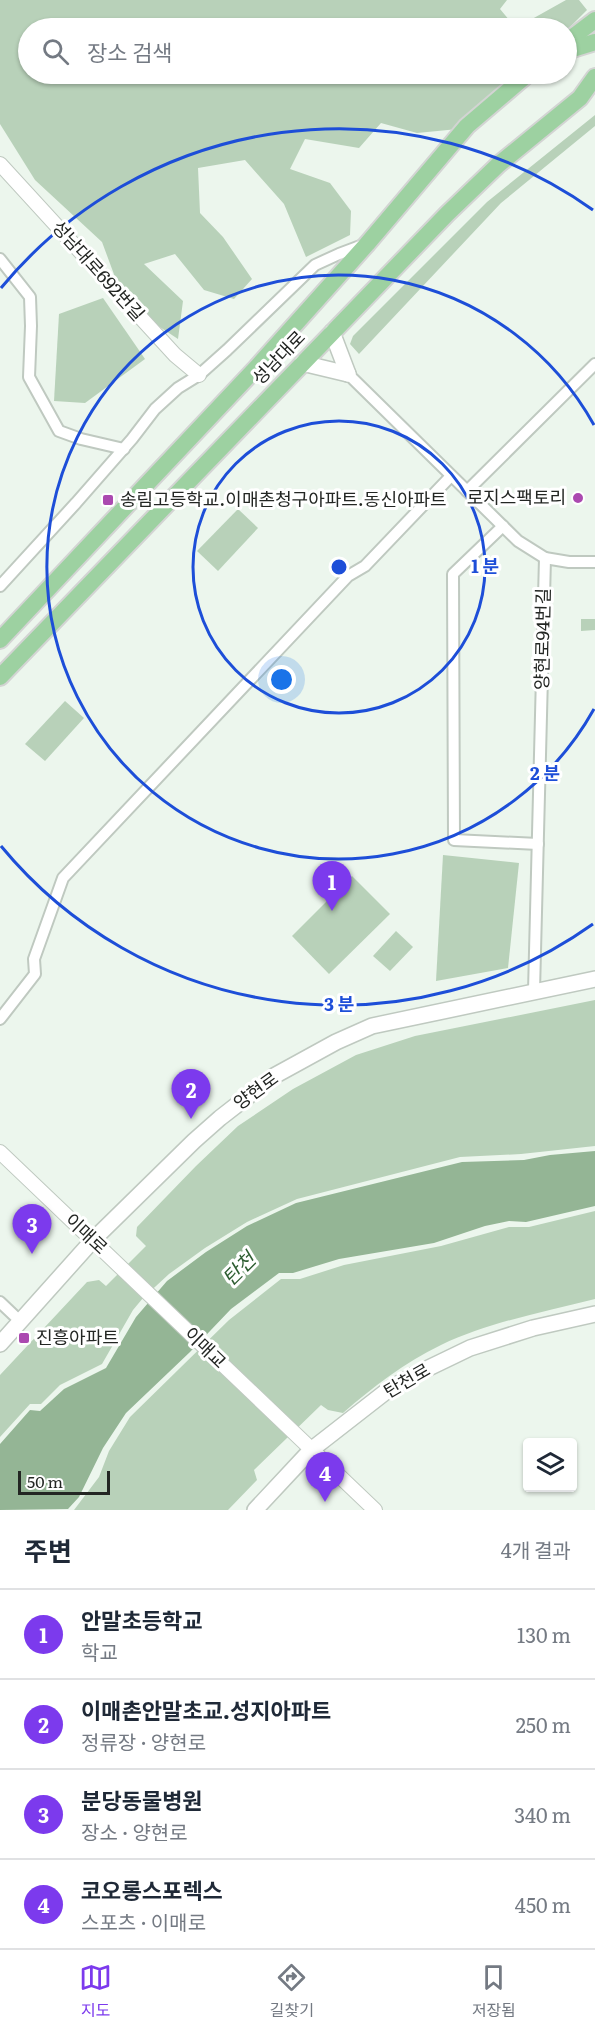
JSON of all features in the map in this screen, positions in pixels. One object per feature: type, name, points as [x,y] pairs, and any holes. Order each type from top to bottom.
[{"type":"main road","points":[[577,34],[595,20]]},
{"type":"main road","points":[[577,48],[595,42]]},
{"type":"main road","name":"성남대로","points":[[0,677],[472,189],[520,146],[580,98],[595,77]]},
{"type":"main road","name":"성남대로","points":[[0,640],[257,367],[367,244],[467,126],[516,84]]},
{"type":"main road","points":[[580,98],[595,87]]},
{"type":"main road","points":[[332,332],[348,374]]},
{"type":"main road","points":[[302,363],[348,374]]},
{"type":"main road","name":"양현로","points":[[0,1344],[93,1240],[211,1125],[274,1076],[336,1042],[372,1026],[595,979]]},
{"type":"main road","name":"탄천로","points":[[255,1510],[311,1450],[388,1390],[412,1376],[470,1348],[533,1328],[595,1314]]},
{"type":"street","name":"성남대로692번길","points":[[0,164],[176,355],[199,375]]},
{"type":"street","points":[[0,586],[124,449],[156,409],[178,388],[199,375],[227,351],[315,265],[367,244]]},
{"type":"street","points":[[0,259],[30,297],[32,326],[29,377],[59,431],[81,439],[124,449]]},
{"type":"street","points":[[467,491],[595,364]]},
{"type":"street","points":[[348,374],[518,541],[545,558],[569,562],[595,562]]},
{"type":"street","points":[[0,1019],[35,974],[34,959],[63,878],[348,576],[365,566],[452,476]]},
{"type":"street","points":[[502,526],[453,573],[454,840],[538,844]]},
{"type":"street","name":"양현로94번길","points":[[534,991],[545,558]]},
{"type":"street","name":"이매로","points":[[0,1152],[120,1266]]},
{"type":"street","name":"이매교","points":[[120,1266],[311,1450]]},
{"type":"street","points":[[0,1302],[21,1322]]},
{"type":"street","points":[[311,1450],[375,1510]]},
{"type":"shaded area","points":[[0,0],[507,0],[500,9],[508,18],[18,18],[18,84],[510,84],[458,129],[417,133],[381,123],[359,148],[305,139],[290,169],[330,183],[351,211],[350,235],[306,257],[284,204],[245,160],[198,168],[200,213],[223,237],[252,279],[234,299],[204,290],[175,254],[144,264],[183,301],[178,339],[125,304],[102,242],[35,180],[0,124]]},
{"type":"shaded area","points":[[566,0],[579,0],[587,10],[577,20],[577,18],[534,18]]},
{"type":"shaded area","points":[[595,115],[595,126],[501,203],[359,354],[350,344],[353,336],[487,202]]},
{"type":"shaded area","points":[[103,298],[145,359],[85,403],[54,401],[59,314]]},
{"type":"shaded area","points":[[238,509],[258,528],[218,571],[197,551]]},
{"type":"shaded area","points":[[581,619],[595,619],[595,630],[581,631]]},
{"type":"shaded area","points":[[65,701],[84,718],[45,761],[25,744]]},
{"type":"shaded area","points":[[443,855],[519,863],[508,968],[436,981]]},
{"type":"shaded area","points":[[352,876],[390,914],[329,974],[292,936]]},
{"type":"shaded area","points":[[396,931],[413,947],[390,971],[373,956]]},
{"type":"shaded area","points":[[595,1000],[595,1146],[521,1154],[460,1157],[297,1199],[247,1222],[169,1274],[133,1310],[102,1364],[60,1385],[41,1404],[30,1404],[0,1437],[0,1375],[87,1282],[99,1280],[106,1286],[146,1246],[136,1236],[137,1227],[238,1126],[293,1089],[356,1055],[415,1036]]},
{"type":"shaded area","points":[[595,1211],[595,1299],[497,1324],[441,1345],[389,1376],[343,1413],[328,1410],[321,1405],[254,1470],[257,1480],[228,1510],[74,1510],[99,1477],[109,1451],[130,1417],[229,1320],[281,1279],[300,1279],[344,1265],[441,1246],[509,1227],[529,1227]]},
{"type":"water","name":"탄천","points":[[595,1151],[595,1206],[526,1222],[509,1221],[485,1226],[434,1243],[339,1259],[293,1273],[279,1273],[231,1309],[126,1413],[103,1448],[79,1497],[68,1509],[0,1510],[0,1444],[30,1410],[40,1411],[64,1389],[106,1368],[136,1317],[167,1281],[206,1252],[247,1226],[296,1203],[462,1162],[524,1160]]},
{"type":"place","name":"로지스팩토리","points":[[578,498]]},
{"type":"place","name":"송림고등학교.이매촌청구아파트.동신아파트","points":[[108,500]]},
{"type":"place","name":"안말초등학교","points":[[332,911]]},
{"type":"place","name":"이매촌안말초교.성지아파트","points":[[191,1119]]},
{"type":"place","name":"분당동물병원","points":[[32,1254]]},
{"type":"place","name":"진흥아파트","points":[[24,1338]]},
{"type":"place","name":"코오롱스포렉스","points":[[325,1502]]}]
